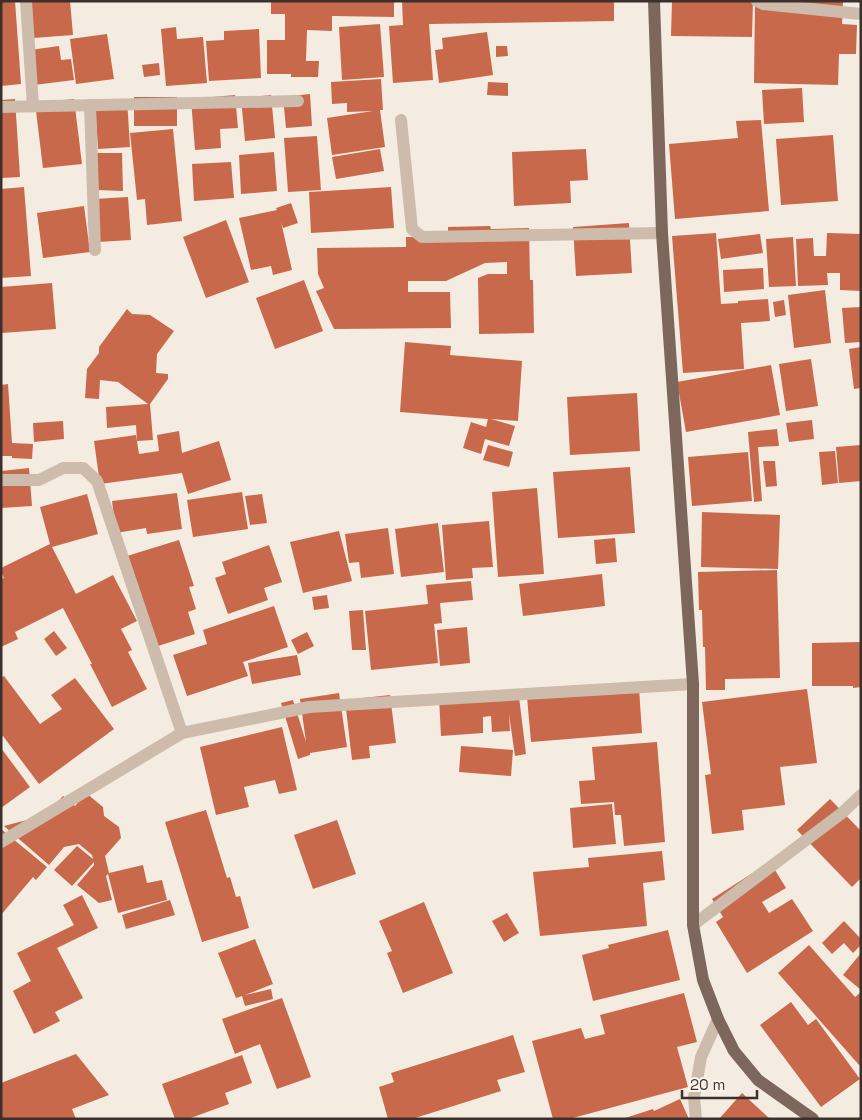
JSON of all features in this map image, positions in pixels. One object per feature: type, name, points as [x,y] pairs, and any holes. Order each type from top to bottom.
[{"type":"main road","points":[[654,1],[662,233],[692,684],[693,925],[704,980],[718,1019],[734,1051],[758,1080],[813,1119]]},
{"type":"street","points":[[26,1],[33,106]]},
{"type":"street","points":[[758,1],[763,4],[861,14]]},
{"type":"street","points":[[1,107],[298,101]]},
{"type":"street","points":[[90,105],[95,250]]},
{"type":"street","points":[[401,120],[412,229],[422,237],[662,233]]},
{"type":"street","points":[[1,480],[39,480],[63,468],[83,468],[97,480],[182,733]]},
{"type":"street","points":[[1,842],[182,733],[309,707],[692,684]]},
{"type":"street","points":[[693,925],[842,813],[861,795]]},
{"type":"street","points":[[696,1119],[694,1097],[702,1057],[718,1019]]},
{"type":"building","points":[[1,1],[15,1],[21,84],[1,86]]},
{"type":"building","points":[[30,1],[70,1],[73,35],[33,38]]},
{"type":"building","points":[[271,1],[394,1],[394,17],[332,16],[332,31],[307,30],[306,61],[319,61],[318,77],[291,77],[291,74],[267,74],[267,40],[285,40],[285,14],[271,14]]},
{"type":"building","points":[[402,1],[614,1],[614,21],[429,24],[433,80],[393,83],[389,26],[403,25]]},
{"type":"building","points":[[672,1],[753,1],[752,37],[671,36]]},
{"type":"building","points":[[755,1],[843,1],[842,24],[857,25],[856,54],[839,54],[838,85],[754,83]]},
{"type":"building","points":[[380,24],[384,77],[342,80],[339,27]]},
{"type":"building","points":[[176,27],[177,39],[203,37],[207,83],[166,86],[161,29]]},
{"type":"building","points":[[259,29],[261,78],[209,81],[206,41],[224,40],[224,31]]},
{"type":"building","points":[[487,32],[493,75],[439,83],[435,50],[443,49],[442,38]]},
{"type":"building","points":[[107,34],[114,79],[76,84],[70,39]]},
{"type":"building","points":[[59,46],[61,60],[71,59],[74,80],[34,85],[30,50]]},
{"type":"building","points":[[496,46],[507,46],[508,56],[496,57]]},
{"type":"building","points":[[159,63],[160,75],[144,77],[142,65]]},
{"type":"building","points":[[381,79],[383,110],[380,110],[385,147],[332,155],[327,118],[373,111],[347,112],[347,103],[332,104],[331,82]]},
{"type":"building","points":[[488,82],[508,83],[508,96],[487,95]]},
{"type":"building","points":[[802,88],[804,122],[764,124],[762,90]]},
{"type":"building","points":[[310,94],[312,126],[286,128],[283,97]]},
{"type":"building","points":[[235,95],[238,128],[220,129],[221,148],[195,150],[191,99]]},
{"type":"building","points":[[271,95],[275,138],[245,141],[241,98]]},
{"type":"building","points":[[134,97],[177,97],[177,126],[134,126]]},
{"type":"building","points":[[15,99],[20,177],[1,178],[1,100]]},
{"type":"building","points":[[74,99],[82,164],[43,168],[35,103]]},
{"type":"building","points":[[127,99],[130,147],[98,149],[95,101]]},
{"type":"building","points":[[761,120],[769,211],[675,219],[669,144],[738,138],[736,121]]},
{"type":"building","points":[[173,129],[182,221],[147,225],[145,199],[137,200],[130,133]]},
{"type":"building","points":[[833,135],[838,201],[781,205],[776,139]]},
{"type":"building","points":[[317,136],[321,190],[288,192],[284,138]]},
{"type":"building","points":[[380,149],[384,171],[336,179],[332,157]]},
{"type":"building","points":[[586,149],[588,180],[570,181],[571,203],[514,206],[512,152]]},
{"type":"building","points":[[274,152],[277,191],[241,194],[239,155]]},
{"type":"building","points":[[96,153],[122,153],[123,191],[96,190]]},
{"type":"building","points":[[231,162],[234,198],[194,201],[192,164]]},
{"type":"building","points":[[24,187],[31,276],[1,278],[1,189]]},
{"type":"building","points":[[391,187],[394,228],[311,233],[309,192]]},
{"type":"building","points":[[128,197],[131,240],[97,242],[94,199]]},
{"type":"building","points":[[291,203],[298,223],[283,228],[281,222],[292,270],[273,275],[271,266],[251,270],[239,218],[277,210],[276,208]]},
{"type":"building","points":[[84,206],[90,252],[43,258],[37,213]]},
{"type":"building","points":[[226,220],[249,282],[206,298],[183,237]]},
{"type":"building","points":[[629,223],[632,273],[576,276],[573,227]]},
{"type":"building","points":[[490,226],[491,229],[529,228],[530,280],[533,280],[534,333],[479,334],[478,278],[488,274],[507,274],[507,262],[485,263],[446,281],[408,281],[408,292],[450,292],[451,328],[334,329],[316,291],[324,288],[318,274],[317,248],[406,247],[406,237],[435,237],[448,242],[448,227]]},
{"type":"building","points":[[716,233],[721,304],[768,299],[770,321],[741,323],[744,369],[683,373],[672,236]]},
{"type":"building","points":[[827,233],[861,234],[861,291],[840,290],[840,273],[827,273],[828,285],[798,286],[796,239],[813,238],[814,256],[826,256]]},
{"type":"building","points":[[760,234],[763,253],[721,259],[718,239]]},
{"type":"building","points":[[793,237],[796,286],[769,287],[766,239]]},
{"type":"building","points":[[763,268],[764,289],[724,292],[723,270]]},
{"type":"building","points":[[304,280],[323,331],[275,349],[256,298]]},
{"type":"building","points":[[52,283],[56,329],[2,333],[1,287]]},
{"type":"building","points":[[825,290],[831,343],[794,348],[788,295]]},
{"type":"building","points":[[784,300],[786,315],[775,317],[773,302]]},
{"type":"building","points":[[861,307],[861,342],[845,343],[842,308]]},
{"type":"building","points":[[127,309],[132,314],[150,315],[174,331],[157,354],[156,373],[168,374],[168,379],[150,404],[153,440],[137,441],[136,425],[107,428],[106,407],[148,404],[118,382],[100,380],[99,399],[85,398],[87,369],[99,353],[99,347]]},
{"type":"building","points":[[405,342],[451,346],[450,355],[522,361],[518,421],[491,419],[515,426],[509,446],[485,439],[481,454],[463,448],[471,422],[486,427],[488,419],[400,412]]},
{"type":"building","points":[[861,347],[861,388],[854,389],[849,349]]},
{"type":"building","points":[[811,359],[818,406],[786,411],[779,364]]},
{"type":"building","points":[[771,365],[780,415],[686,432],[677,382]]},
{"type":"building","points":[[8,384],[12,443],[33,444],[32,459],[1,456],[1,385]]},
{"type":"building","points":[[637,393],[640,451],[570,455],[567,397]]},
{"type":"building","points":[[812,420],[814,439],[789,442],[786,423]]},
{"type":"building","points":[[63,421],[64,439],[34,442],[33,423]]},
{"type":"building","points":[[777,429],[779,446],[758,447],[762,501],[754,502],[748,432]]},
{"type":"building","points":[[179,431],[182,453],[219,441],[231,480],[188,494],[182,473],[100,484],[94,441],[136,435],[139,454],[159,451],[157,435]]},
{"type":"building","points":[[488,445],[513,452],[509,467],[483,460]]},
{"type":"building","points":[[861,445],[861,481],[839,483],[836,447]]},
{"type":"building","points":[[835,451],[838,483],[822,485],[819,452]]},
{"type":"building","points":[[748,452],[752,501],[692,506],[688,457]]},
{"type":"building","points":[[763,461],[775,461],[777,486],[766,487]]},
{"type":"building","points":[[630,467],[635,533],[558,538],[553,472]]},
{"type":"building","points":[[29,468],[32,506],[1,508],[1,471]]},
{"type":"building","points":[[537,488],[544,574],[498,577],[492,492]]},
{"type":"building","points":[[242,492],[248,529],[193,537],[187,500]]},
{"type":"building","points":[[177,493],[182,529],[147,534],[146,528],[116,533],[112,501]]},
{"type":"building","points":[[87,494],[98,534],[52,547],[76,594],[113,575],[137,621],[121,629],[132,650],[128,652],[147,689],[112,707],[63,608],[15,632],[18,639],[1,647],[1,579],[4,578],[1,568],[50,544],[40,507]]},
{"type":"building","points":[[262,494],[267,523],[250,525],[245,496]]},
{"type":"building","points":[[702,512],[780,515],[778,569],[701,567]]},
{"type":"building","points":[[489,521],[493,567],[472,568],[473,578],[446,580],[442,525]]},
{"type":"building","points":[[438,523],[444,572],[401,577],[395,529]]},
{"type":"building","points":[[388,528],[394,574],[361,578],[359,562],[349,563],[345,534]]},
{"type":"building","points":[[339,531],[352,581],[303,593],[290,542]]},
{"type":"building","points":[[615,538],[617,562],[596,564],[594,540]]},
{"type":"building","points":[[179,540],[194,586],[189,587],[196,609],[188,612],[195,634],[155,647],[127,556]]},
{"type":"building","points":[[269,545],[282,582],[264,588],[268,600],[228,614],[215,578],[226,574],[222,562]]},
{"type":"building","points":[[777,570],[780,678],[725,679],[725,690],[706,690],[705,647],[703,647],[702,610],[699,610],[698,572]]},
{"type":"building","points":[[602,574],[605,606],[523,616],[519,584]]},
{"type":"building","points":[[471,581],[473,600],[440,603],[442,623],[434,624],[438,663],[371,670],[365,611],[428,604],[426,585]]},
{"type":"building","points":[[327,595],[329,608],[314,610],[312,597]]},
{"type":"building","points":[[274,606],[288,647],[243,662],[248,676],[187,696],[173,655],[207,644],[203,630]]},
{"type":"building","points":[[363,610],[366,650],[352,650],[349,611]]},
{"type":"building","points":[[467,627],[470,663],[440,666],[437,630]]},
{"type":"building","points":[[54,631],[67,648],[56,656],[44,639]]},
{"type":"building","points":[[307,632],[314,646],[298,654],[291,640]]},
{"type":"building","points":[[861,642],[861,687],[812,686],[812,643]]},
{"type":"building","points":[[297,655],[301,675],[252,684],[248,663]]},
{"type":"building","points":[[4,676],[40,724],[62,709],[51,695],[75,678],[114,729],[39,784],[3,736],[1,737],[1,678]]},
{"type":"building","points":[[639,688],[642,733],[531,742],[527,697]]},
{"type":"building","points":[[807,689],[817,763],[780,767],[785,805],[742,810],[744,830],[712,834],[705,775],[711,774],[702,702]]},
{"type":"building","points":[[339,693],[347,747],[310,753],[310,755],[298,759],[281,703],[293,700],[306,742],[300,699]]},
{"type":"building","points":[[390,695],[396,743],[369,746],[370,758],[352,760],[345,700]]},
{"type":"building","points":[[519,697],[526,754],[515,756],[509,714],[510,731],[492,732],[491,716],[483,717],[483,733],[441,736],[439,698]]},
{"type":"building","points":[[282,727],[297,790],[279,794],[275,780],[244,787],[249,807],[216,815],[200,747]]},
{"type":"building","points":[[657,742],[665,842],[624,846],[621,815],[615,815],[614,802],[581,804],[579,781],[595,780],[592,747]]},
{"type":"building","points":[[461,746],[513,750],[511,776],[459,772]]},
{"type":"building","points":[[1,748],[30,787],[1,808]]},
{"type":"building","points":[[86,793],[103,807],[104,816],[119,827],[121,838],[105,856],[109,873],[143,865],[147,883],[162,880],[167,900],[118,913],[108,874],[106,876],[112,900],[99,903],[77,885],[94,865],[94,862],[72,886],[54,870],[77,846],[93,859],[92,855],[79,844],[64,847],[49,865],[4,826],[46,815],[63,796],[75,806]]},
{"type":"building","points":[[830,799],[861,831],[861,878],[852,887],[797,830]]},
{"type":"building","points":[[612,804],[616,844],[573,848],[570,808]]},
{"type":"building","points":[[206,810],[227,878],[230,877],[236,897],[240,896],[249,928],[202,942],[165,822]]},
{"type":"building","points":[[337,820],[356,874],[313,889],[294,835]]},
{"type":"building","points":[[1,829],[47,867],[36,880],[33,877],[1,915]]},
{"type":"building","points":[[662,851],[665,880],[643,883],[647,926],[540,936],[533,872],[589,867],[588,858]]},
{"type":"building","points":[[770,862],[786,888],[762,902],[769,913],[792,899],[813,931],[747,973],[716,922],[723,917],[712,899]]},
{"type":"building","points":[[82,895],[98,928],[57,948],[83,998],[55,1012],[60,1021],[34,1034],[13,991],[31,981],[17,953],[74,925],[63,905]]},
{"type":"building","points":[[170,900],[175,915],[126,929],[122,915]]},
{"type":"building","points":[[424,902],[453,973],[403,993],[387,953],[392,951],[379,921]]},
{"type":"building","points":[[507,913],[519,933],[504,942],[492,921]]},
{"type":"building","points":[[844,921],[861,939],[861,945],[853,953],[844,943],[832,954],[822,943]]},
{"type":"building","points":[[668,930],[680,980],[593,1001],[582,955],[609,948],[608,945]]},
{"type":"building","points":[[255,939],[273,984],[245,995],[271,989],[273,999],[245,1006],[242,996],[236,998],[218,953]]},
{"type":"building","points":[[809,945],[855,997],[861,992],[861,1064],[859,1065],[778,973]]},
{"type":"building","points":[[861,953],[861,990],[843,975]]},
{"type":"building","points":[[684,993],[697,1042],[677,1047],[688,1087],[569,1119],[553,1119],[532,1041],[581,1028],[585,1039],[605,1034],[600,1015]]},
{"type":"building","points":[[282,998],[311,1077],[277,1089],[260,1044],[235,1054],[222,1019]]},
{"type":"building","points":[[791,1002],[808,1025],[816,1019],[860,1079],[821,1107],[760,1025]]},
{"type":"building","points":[[513,1035],[525,1072],[497,1080],[501,1091],[412,1119],[388,1119],[379,1087],[394,1082],[391,1073]]},
{"type":"building","points":[[76,1054],[109,1095],[72,1109],[76,1119],[1,1119],[1,1083]]},
{"type":"building","points":[[242,1055],[252,1083],[225,1093],[229,1104],[188,1119],[175,1119],[162,1084]]},
{"type":"building","points":[[742,1093],[770,1119],[719,1119]]},
{"type":"building","points":[[680,1099],[689,1119],[622,1119],[653,1109],[654,1111]]}]
